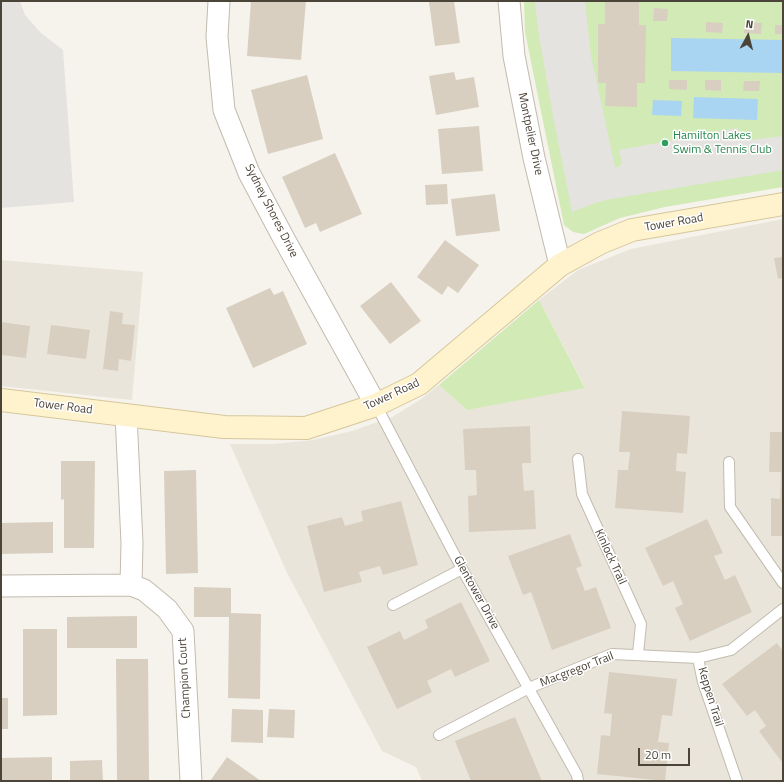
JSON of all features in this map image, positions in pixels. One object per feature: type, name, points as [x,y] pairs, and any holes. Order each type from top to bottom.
[{"type":"street","name":"Sydney Shores Drive","points":[[220,1],[218,37],[224,110],[253,179],[283,237],[376,404]]},
{"type":"street","name":"Montpelier Drive","points":[[509,1],[514,56],[534,158],[560,265]]},
{"type":"street","name":"Tower Road","points":[[1,400],[224,427],[306,428],[376,404],[419,384],[560,265],[600,243],[632,230],[783,204]]},
{"type":"street","points":[[126,415],[132,543],[131,585]]},
{"type":"street","name":"Champion Court","points":[[1,586],[131,585],[144,590],[167,609],[183,631],[191,781]]},
{"type":"lane","name":"Glentower Drive","points":[[376,404],[462,569],[529,688],[578,781]]},
{"type":"lane","name":"Kinlock Trail","points":[[578,459],[582,494],[641,624],[638,654]]},
{"type":"lane","points":[[730,462],[730,507],[783,583]]},
{"type":"lane","points":[[393,605],[462,569]]},
{"type":"lane","name":"Macgregor Trail","points":[[439,735],[529,688],[612,654],[638,654],[698,658],[731,650],[783,609]]},
{"type":"lane","name":"Keppen Trail","points":[[698,658],[703,682],[737,781]]},
{"type":"shaded area","points":[[1,1],[20,1],[25,15],[41,33],[63,50],[74,202],[1,208]]},
{"type":"shaded area","points":[[535,1],[585,1],[591,56],[615,167],[619,167],[622,163],[619,150],[738,128],[740,140],[742,141],[783,136],[783,170],[611,199],[595,203],[572,212],[538,30]]},
{"type":"shaded area","points":[[783,219],[783,781],[422,781],[416,767],[382,751],[287,573],[230,444],[273,444],[313,440],[352,431],[392,417],[420,400],[439,385],[467,410],[585,387],[539,300],[578,270],[631,249]]},
{"type":"shaded area","points":[[1,260],[143,272],[132,400],[1,386]]},
{"type":"green space","name":"Hamilton Lakes Swim & Tennis Club","points":[[524,1],[783,1],[783,187],[665,207],[620,218],[584,234],[573,232],[564,225],[525,32]]},
{"type":"green space","points":[[539,300],[585,388],[467,410],[439,385]]},
{"type":"water","points":[[671,38],[783,40],[783,73],[671,71]]},
{"type":"water","points":[[694,97],[758,99],[757,120],[693,118]]},
{"type":"water","points":[[653,100],[682,101],[681,116],[652,115]]},
{"type":"building","points":[[251,1],[306,1],[301,60],[247,56]]},
{"type":"building","points":[[454,1],[460,43],[435,46],[429,2]]},
{"type":"building","points":[[605,1],[639,1],[639,25],[646,25],[645,83],[637,83],[637,107],[605,106],[606,83],[598,83],[598,24],[605,24]]},
{"type":"building","points":[[654,8],[668,9],[667,21],[653,21]]},
{"type":"building","points":[[706,22],[723,23],[722,33],[706,32]]},
{"type":"building","points":[[745,22],[762,23],[761,34],[744,33]]},
{"type":"building","points":[[775,25],[783,25],[783,34],[775,34]]},
{"type":"building","points":[[454,72],[456,80],[474,77],[479,107],[436,115],[429,76]]},
{"type":"building","points":[[307,75],[323,139],[268,154],[251,90]]},
{"type":"building","points":[[669,80],[687,80],[687,90],[669,89]]},
{"type":"building","points":[[705,80],[721,80],[721,91],[705,90]]},
{"type":"building","points":[[744,81],[760,81],[759,91],[743,91]]},
{"type":"building","points":[[479,126],[483,171],[442,174],[438,129]]},
{"type":"building","points":[[335,153],[362,214],[320,232],[316,223],[305,228],[282,177]]},
{"type":"building","points":[[447,184],[448,204],[426,205],[425,185]]},
{"type":"building","points":[[495,194],[500,231],[456,236],[451,199]]},
{"type":"building","points":[[445,240],[479,265],[458,293],[448,286],[442,295],[417,277]]},
{"type":"building","points":[[783,257],[783,278],[778,279],[774,258]]},
{"type":"building","points":[[391,282],[421,321],[390,344],[360,306]]},
{"type":"building","points":[[270,288],[274,295],[283,291],[307,344],[253,368],[226,308]]},
{"type":"building","points":[[110,311],[123,313],[122,324],[135,325],[131,361],[119,359],[118,371],[103,369]]},
{"type":"building","points":[[1,322],[30,326],[26,358],[1,355]]},
{"type":"building","points":[[51,325],[90,330],[86,359],[47,354]]},
{"type":"building","points":[[622,411],[690,416],[687,454],[677,453],[676,471],[686,472],[683,513],[615,508],[618,470],[628,470],[630,452],[619,452]]},
{"type":"building","points":[[530,426],[531,463],[522,463],[524,491],[534,490],[536,529],[469,532],[468,496],[477,495],[476,470],[465,470],[463,429]]},
{"type":"building","points":[[770,432],[783,432],[783,536],[771,536],[771,498],[780,499],[781,472],[769,472]]},
{"type":"building","points":[[61,461],[95,461],[94,548],[64,548],[64,499],[61,500]]},
{"type":"building","points":[[196,470],[198,573],[166,574],[164,471]]},
{"type":"building","points":[[401,501],[418,565],[383,575],[380,566],[359,572],[362,582],[324,592],[307,526],[342,517],[345,526],[363,521],[361,511]]},
{"type":"building","points":[[707,519],[723,553],[714,556],[725,580],[735,575],[752,612],[690,641],[675,608],[683,604],[673,581],[663,586],[645,548]]},
{"type":"building","points":[[53,522],[53,553],[1,554],[1,523]]},
{"type":"building","points":[[570,534],[582,566],[576,568],[585,591],[596,587],[611,628],[552,650],[531,592],[523,595],[508,556]]},
{"type":"building","points":[[194,587],[231,588],[231,613],[261,614],[260,699],[228,698],[229,617],[194,617]]},
{"type":"building","points":[[461,602],[490,661],[455,677],[451,669],[427,681],[432,692],[397,709],[367,647],[400,631],[404,640],[428,628],[425,620]]},
{"type":"building","points":[[137,616],[137,648],[67,648],[67,617]]},
{"type":"building","points":[[23,629],[57,629],[57,715],[23,716]]},
{"type":"building","points":[[777,643],[783,651],[783,760],[781,761],[759,731],[766,726],[755,710],[747,716],[722,684]]},
{"type":"building","points":[[116,659],[148,659],[149,781],[117,781]]},
{"type":"building","points":[[609,672],[677,679],[672,716],[662,715],[658,742],[669,743],[665,781],[597,774],[601,735],[610,736],[612,714],[604,713]]},
{"type":"building","points":[[1,698],[8,698],[8,729],[1,729]]},
{"type":"building","points":[[232,709],[263,710],[263,743],[231,742]]},
{"type":"building","points":[[269,709],[295,710],[294,738],[267,737]]},
{"type":"building","points":[[515,717],[542,781],[471,781],[455,741]]},
{"type":"building","points":[[52,757],[52,781],[1,781],[1,758]]},
{"type":"building","points":[[227,757],[261,781],[210,781]]},
{"type":"building","points":[[102,760],[103,781],[70,781],[70,761]]},
{"type":"place","name":"Hamilton Lakes Swim & Tennis Club","points":[[665,143]]}]
